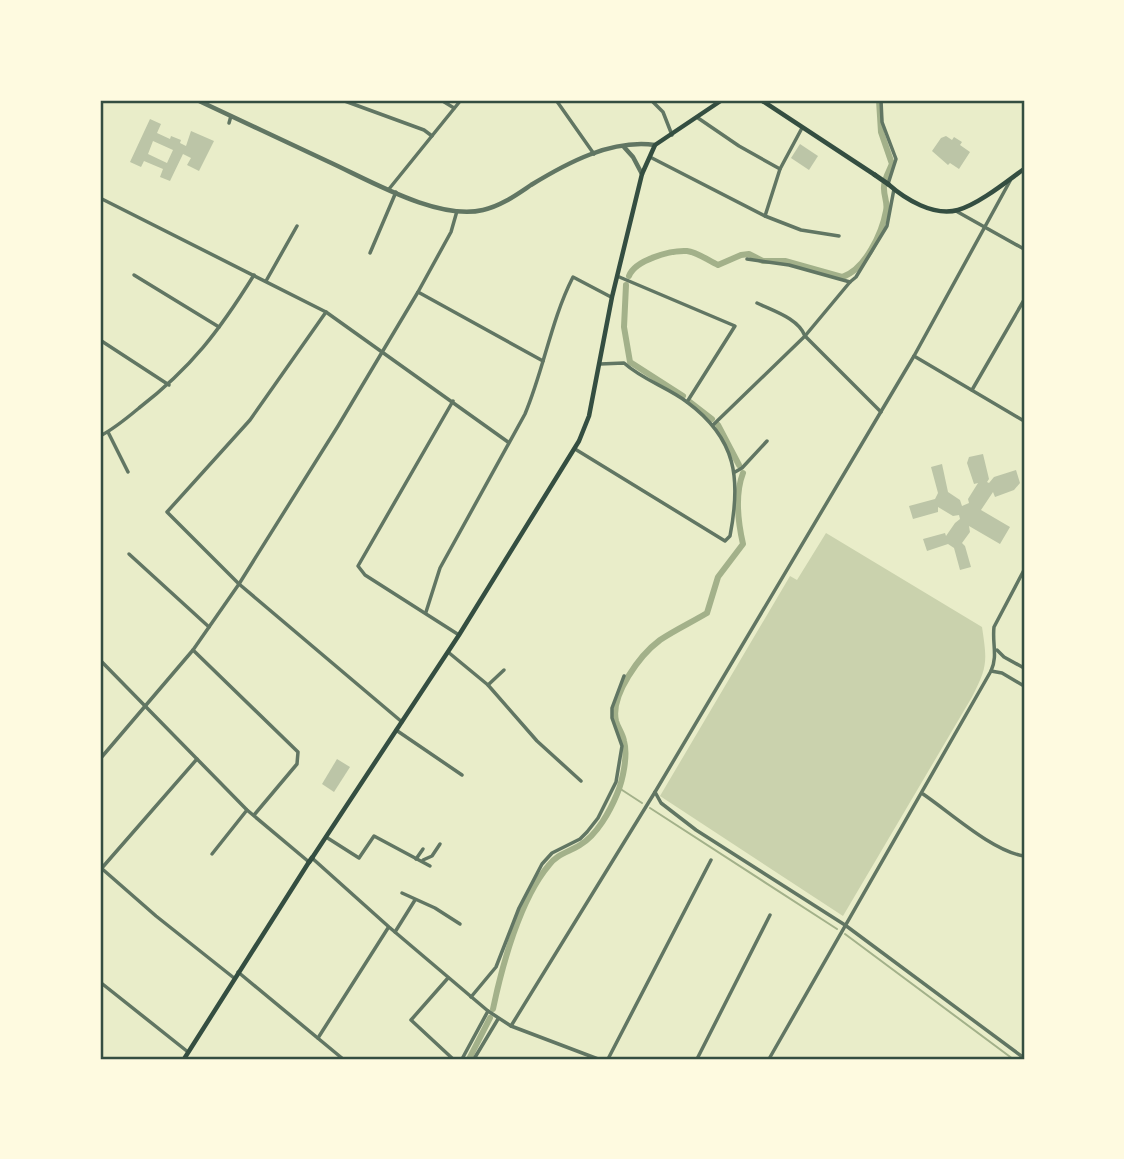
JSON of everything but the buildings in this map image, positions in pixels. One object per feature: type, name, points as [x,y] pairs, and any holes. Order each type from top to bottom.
[{"type":"main road","points":[[184,1059],[234,978],[459,635],[575,449],[589,416],[612,297],[642,174],[649,156],[655,145],[722,100]]},
{"type":"main road","points":[[761,100],[916,204],[937,210],[956,211],[1024,169]]},
{"type":"street","points":[[197,100],[396,192],[433,206],[457,211],[480,211],[496,206],[561,167],[594,153],[623,146],[655,145]]},
{"type":"street","points":[[342,100],[424,130],[432,136]]},
{"type":"street","points":[[441,100],[454,108]]},
{"type":"street","points":[[389,189],[461,100]]},
{"type":"street","points":[[556,100],[594,153]]},
{"type":"street","points":[[651,100],[663,112],[672,135]]},
{"type":"street","points":[[881,100],[882,122],[896,159],[888,184]]},
{"type":"street","points":[[229,123],[231,116]]},
{"type":"street","points":[[698,118],[739,146],[780,169]]},
{"type":"street","points":[[765,216],[780,169],[803,126]]},
{"type":"street","points":[[623,146],[634,158],[642,174]]},
{"type":"street","points":[[649,156],[765,216],[801,230],[839,236]]},
{"type":"street","points":[[511,1026],[655,792],[915,356],[1012,178]]},
{"type":"street","points":[[713,425],[805,336],[863,268],[884,233],[894,189]]},
{"type":"street","points":[[370,253],[396,192]]},
{"type":"street","points":[[100,198],[326,312],[508,442]]},
{"type":"street","points":[[100,759],[193,650],[239,584],[383,352],[451,232],[457,211]]},
{"type":"street","points":[[956,211],[1024,248]]},
{"type":"street","points":[[266,281],[297,226]]},
{"type":"street","points":[[747,259],[789,265],[850,282]]},
{"type":"street","points":[[134,275],[219,327]]},
{"type":"street","points":[[100,436],[169,385],[206,346],[254,275]]},
{"type":"street","points":[[617,276],[735,326],[687,402]]},
{"type":"street","points":[[426,612],[440,568],[526,414],[573,277],[612,297]]},
{"type":"street","points":[[418,292],[543,361]]},
{"type":"street","points":[[972,390],[1024,300]]},
{"type":"street","points":[[757,303],[794,322],[881,412]]},
{"type":"street","points":[[326,312],[250,420],[167,512],[239,584],[401,722]]},
{"type":"street","points":[[100,340],[169,385]]},
{"type":"street","points":[[915,356],[1024,421]]},
{"type":"street","points":[[575,449],[725,541],[730,536],[735,472],[713,425],[687,402],[636,373],[624,363],[600,363]]},
{"type":"street","points":[[928,373],[932,366]]},
{"type":"street","points":[[453,401],[358,566],[365,575],[459,635]]},
{"type":"street","points":[[108,432],[128,472]]},
{"type":"street","points":[[735,472],[767,441]]},
{"type":"street","points":[[129,554],[209,627]]},
{"type":"street","points":[[769,1059],[991,671],[996,649],[993,637],[995,624],[1024,570]]},
{"type":"street","points":[[996,649],[1024,668]]},
{"type":"street","points":[[193,650],[298,752],[297,764],[254,815]]},
{"type":"street","points":[[448,652],[488,685],[537,741],[581,781]]},
{"type":"street","points":[[994,664],[1007,659]]},
{"type":"street","points":[[100,660],[247,810],[311,860],[488,1011],[511,1026],[598,1059]]},
{"type":"street","points":[[488,685],[504,670]]},
{"type":"street","points":[[991,671],[1002,673],[1024,686]]},
{"type":"street","points":[[471,997],[496,967],[519,908],[542,864],[552,853],[587,832],[598,818],[616,782],[622,746],[612,718],[612,708],[624,676]]},
{"type":"street","points":[[396,730],[462,775]]},
{"type":"street","points":[[197,759],[101,868],[234,978]]},
{"type":"street","points":[[655,792],[661,803],[695,830],[845,925],[1024,1056]]},
{"type":"street","points":[[922,794],[993,845],[1024,856]]},
{"type":"street","points":[[212,854],[247,810]]},
{"type":"street","points":[[326,837],[359,858],[373,836],[416,859],[423,860],[432,856],[440,844]]},
{"type":"street","points":[[416,859],[423,849]]},
{"type":"street","points":[[423,860],[430,866]]},
{"type":"street","points":[[608,1059],[711,860]]},
{"type":"street","points":[[402,893],[435,908],[460,924]]},
{"type":"street","points":[[395,932],[415,900]]},
{"type":"street","points":[[697,1059],[770,915]]},
{"type":"street","points":[[318,1038],[389,927]]},
{"type":"street","points":[[238,972],[342,1059]]},
{"type":"street","points":[[449,978],[411,1020],[453,1059]]},
{"type":"street","points":[[100,982],[188,1052]]},
{"type":"street","points":[[462,1059],[488,1011]]},
{"type":"street","points":[[474,1059],[499,1018]]},
{"type":"green space","points":[[826,533],[982,627],[985,656],[984,670],[972,697],[843,916],[660,796],[790,576],[797,580]]},
{"type":"waterway","points":[[629,276],[638,265],[654,257],[687,251],[718,265],[749,254],[763,261],[785,261],[842,277],[850,273],[871,250],[884,220],[884,186],[892,164],[881,132],[879,100]]},
{"type":"waterway","points":[[626,285],[624,327],[630,362],[683,396]]},
{"type":"waterway","points":[[690,402],[712,419]]},
{"type":"waterway","points":[[718,425],[739,465]]},
{"type":"waterway","points":[[493,1009],[501,973],[529,896],[556,858],[592,835],[607,815],[617,794],[623,775],[625,747],[615,711],[628,676],[660,640],[707,613],[718,577],[743,544],[738,508],[743,473]]},
{"type":"waterway","points":[[619,788],[642,803]]},
{"type":"waterway","points":[[650,808],[837,929]]},
{"type":"waterway","points":[[845,934],[1013,1059]]},
{"type":"waterway","points":[[469,1059],[490,1018]]}]
